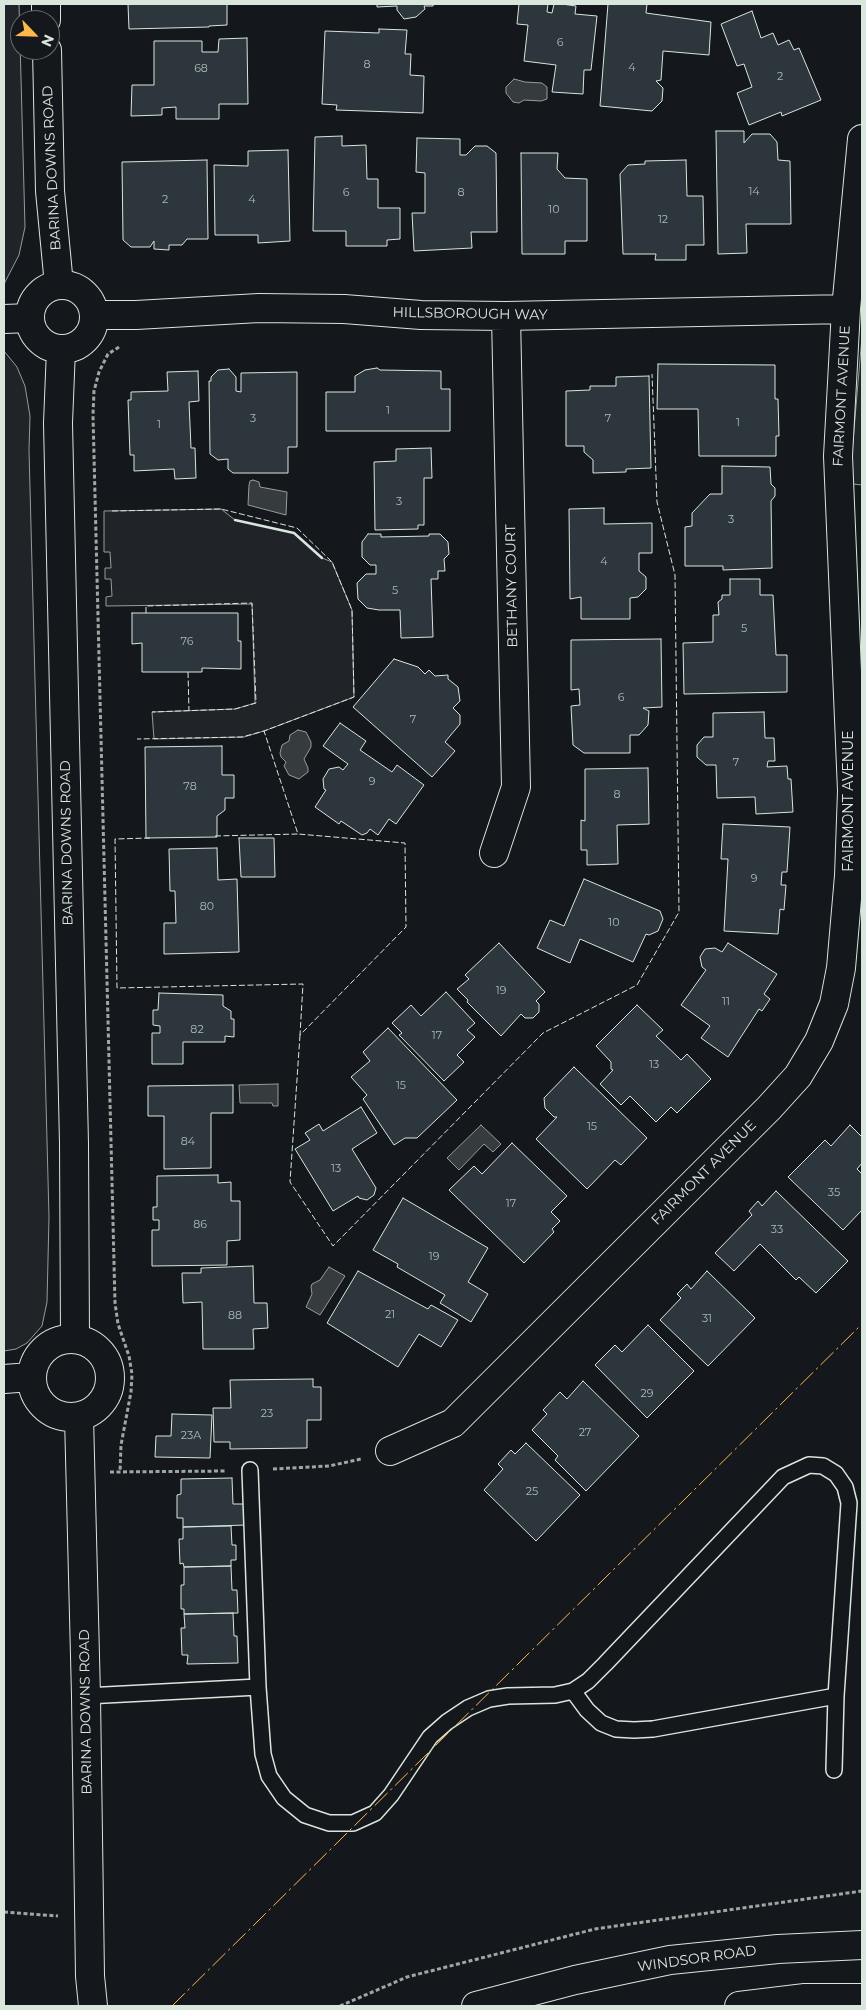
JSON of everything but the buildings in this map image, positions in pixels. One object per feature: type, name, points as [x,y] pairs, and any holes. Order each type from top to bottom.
[{"type":"street","name":"BARINA DOWNS ROAD","points":[[47,60],[50,191],[59,285]]},
{"type":"street","name":"FAIRMONT AVENUE","points":[[390,1451],[453,1423],[769,1108],[798,1076],[819,1041],[834,1004],[841,968],[850,866],[852,791],[838,456],[846,309],[862,139]]},
{"type":"street","points":[[59,285],[71,286],[79,290],[91,304],[94,315],[93,323],[86,338],[74,346],[61,349],[50,347],[38,338],[33,330],[17,318],[31,308],[35,299],[48,288],[59,285]]},
{"type":"street","name":"HILLSBOROUGH WAY","points":[[94,315],[136,315],[259,308],[344,309],[421,315],[506,316],[846,309]]},
{"type":"street","name":"BETHANY COURT","points":[[494,853],[516,787],[506,316]]},
{"type":"street","name":"BARINA DOWNS ROAD","points":[[61,349],[58,423],[74,1124],[75,1338]]},
{"type":"street","points":[[75,1338],[96,1345],[108,1364],[111,1376],[105,1399],[97,1408],[79,1417],[66,1417],[44,1407],[32,1388],[32,1377],[36,1360],[44,1350],[53,1342],[75,1338]]},
{"type":"street","points":[[4,1378],[32,1377]]},
{"type":"street","name":"BARINA DOWNS ROAD","points":[[79,1417],[86,1696],[90,1976],[93,2006]]},
{"type":"street","name":"WINDSOR ROAD","points":[[476,2006],[575,1980],[670,1960],[778,1949],[862,1945]]},
{"type":"street","points":[[740,2006],[805,1998],[862,1998]]},
{"type":"lane","points":[[250,1470],[258,1687],[263,1754],[269,1776],[284,1798],[305,1815],[329,1823],[353,1823],[375,1813],[391,1795],[430,1738],[447,1722],[468,1708],[488,1699],[508,1696],[555,1696],[573,1691],[588,1681],[783,1477],[809,1464],[823,1466],[836,1474],[845,1487],[849,1503],[836,1696],[834,1770]]},
{"type":"lane","points":[[86,1696],[258,1687]]},
{"type":"lane","points":[[573,1691],[587,1710],[601,1723],[616,1729],[634,1730],[653,1729],[836,1696]]},
{"type":"path","points":[[120,1472],[121,1445],[131,1392],[132,1374],[129,1356],[118,1324],[115,1303],[93,415],[94,392],[99,372],[108,354],[123,344],[133,332],[136,315]]},
{"type":"path","points":[[340,2006],[407,1977],[595,1930],[862,1891]]},
{"type":"path","points":[[4,1912],[89,1918]]},
{"type":"shaded area","points":[[4,4],[19,4],[19,10],[10,10],[10,60],[21,60],[25,227],[19,255],[4,284]]},
{"type":"shaded area","points":[[514,79],[542,83],[547,87],[547,99],[541,101],[524,100],[519,103],[513,102],[506,93],[506,87]]},
{"type":"shaded area","points":[[862,336],[862,485],[853,484],[852,453]]},
{"type":"shaded area","points":[[4,351],[17,367],[25,386],[30,416],[29,450],[49,1217],[47,1302],[42,1326],[27,1343],[16,1349],[4,1351]]},
{"type":"shaded area","points":[[250,481],[259,482],[260,487],[287,492],[286,515],[248,505],[249,485]]},
{"type":"shaded area","points":[[221,509],[235,520],[294,533],[322,558],[332,562],[352,610],[354,697],[244,737],[154,739],[152,712],[235,709],[255,703],[252,604],[106,606],[106,597],[112,596],[111,579],[105,579],[105,568],[111,568],[110,552],[104,552],[104,511]]},
{"type":"shaded area","points":[[298,730],[306,732],[311,742],[311,747],[304,759],[308,772],[299,779],[289,775],[284,766],[286,762],[280,753],[282,745],[289,741],[290,735]]},
{"type":"shaded area","points":[[278,1084],[278,1106],[273,1106],[272,1103],[240,1103],[239,1085]]},
{"type":"shaded area","points":[[481,1125],[501,1144],[493,1152],[484,1144],[459,1170],[447,1158]]},
{"type":"shaded area","points":[[329,1267],[345,1276],[320,1315],[306,1307],[312,1294],[312,1284],[320,1280]]},
{"type":"fence","points":[[300,1035],[290,1182],[333,1246],[543,1033],[637,985],[679,912],[675,575],[657,502],[652,374]]},
{"type":"fence","points":[[112,511],[221,509],[297,528],[332,562],[352,610],[354,697],[264,731],[242,737],[137,739]]},
{"type":"fence","points":[[146,613],[146,606],[252,603],[256,703],[235,709],[152,712]]},
{"type":"fence","points":[[188,672],[189,711]]},
{"type":"fence","points":[[215,836],[298,834],[264,731]]},
{"type":"fence","points":[[150,838],[115,839],[117,988],[303,984],[300,1035],[406,927],[405,843],[298,834]]},
{"type":"wall","points":[[235,520],[294,533],[322,558]]},
{"type":"power","points":[[172,2006],[862,1324]]}]
